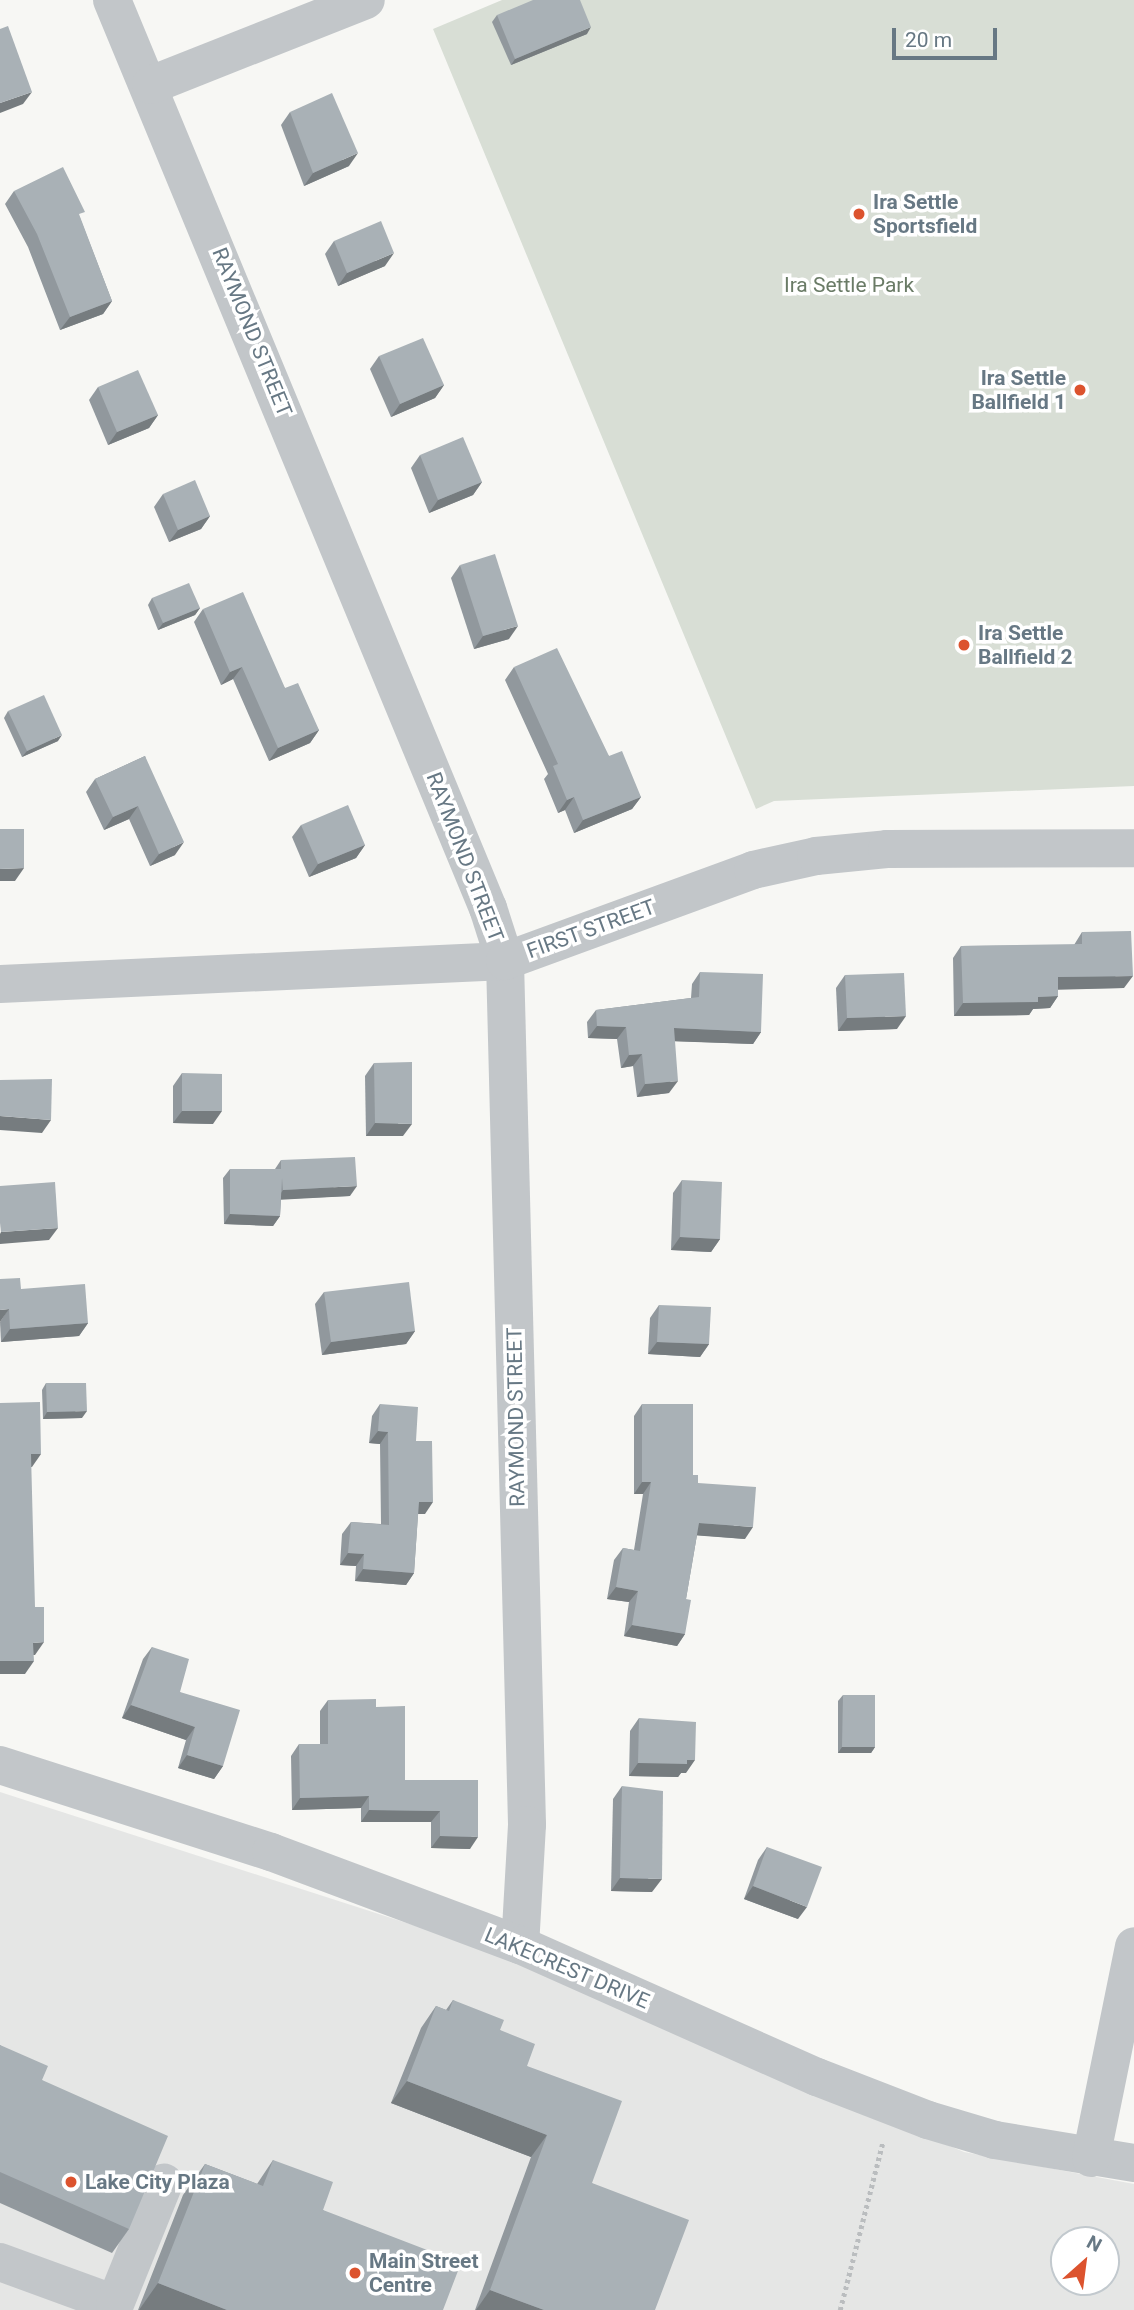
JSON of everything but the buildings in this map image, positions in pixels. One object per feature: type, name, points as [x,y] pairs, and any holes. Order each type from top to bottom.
[{"type":"street","name":"RAYMOND STREET","points":[[112,0],[151,85],[488,908],[505,961],[527,1825],[520,1945]]},
{"type":"street","points":[[151,85],[366,0]]},
{"type":"street","name":"FIRST STREET","points":[[0,984],[505,961],[753,870],[816,856],[887,849],[1134,848]]},
{"type":"street","name":"LAKECREST DRIVE","points":[[0,1765],[271,1852],[520,1945],[895,2107],[995,2140],[1134,2163]]},
{"type":"street","points":[[1091,2158],[1134,1946]]},
{"type":"street","points":[[0,2262],[115,2304],[164,2183]]},
{"type":"path","points":[[840,2310],[879,2153],[895,2107]]},
{"type":"shaded area","points":[[0,1792],[475,1945],[964,2152],[1134,2184],[1134,2310],[0,2310]]},
{"type":"green space","name":"Ira Settle Park","points":[[502,0],[1134,0],[1134,786],[774,801],[756,809],[433,29]]},
{"type":"place","name":"Ira Settle Sportsfield","points":[[859,214]]},
{"type":"place","name":"Ira Settle Ballfield 1","points":[[1080,390]]},
{"type":"place","name":"Ira Settle Ballfield 2","points":[[964,645]]},
{"type":"place","name":"Lake City Plaza","points":[[71,2182]]},
{"type":"place","name":"Main Street Centre","points":[[355,2273]]}]
